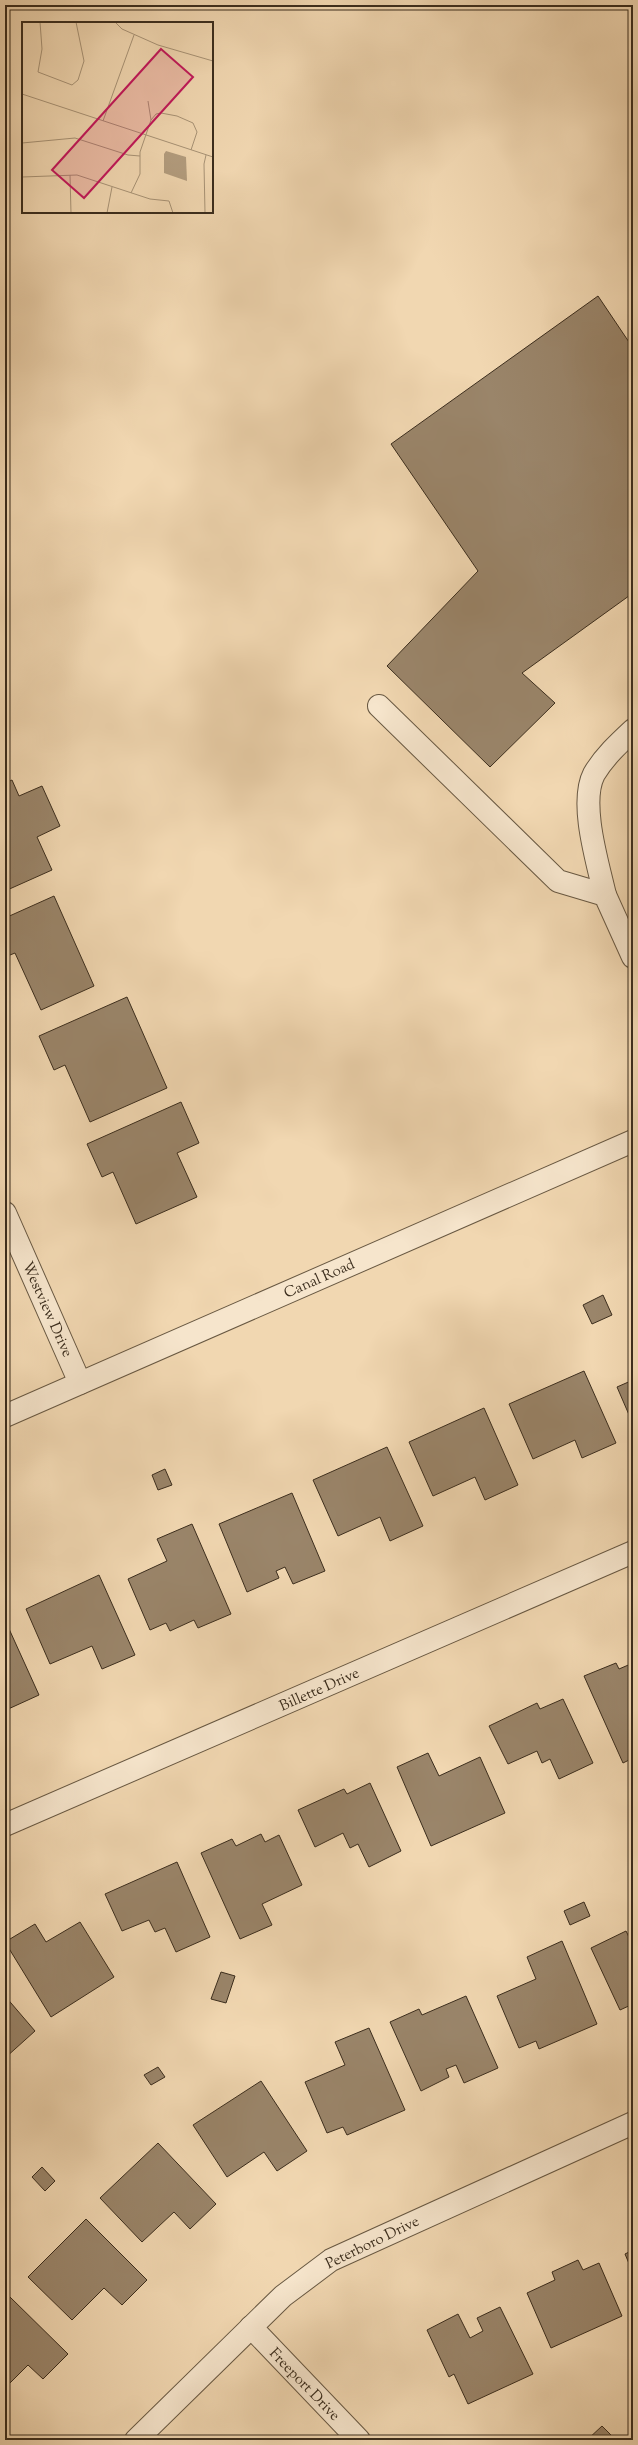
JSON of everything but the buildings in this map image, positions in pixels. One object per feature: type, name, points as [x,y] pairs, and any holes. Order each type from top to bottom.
[{"type":"street","points":[[379,706],[558,881],[605,895]]},
{"type":"street","points":[[633,730],[616,745],[594,775],[587,812],[605,895],[633,958]]},
{"type":"street","name":"Canal Road","points":[[5,1416],[633,1141]]},
{"type":"street","name":"Westview Drive","points":[[5,1213],[80,1383]]},
{"type":"street","name":"Billette Drive","points":[[5,1825],[633,1552]]},
{"type":"street","name":"Peterboro Drive","points":[[136,2440],[283,2296],[331,2260],[633,2123]]},
{"type":"street","name":"Freeport Drive","points":[[251,2327],[359,2440]]}]
